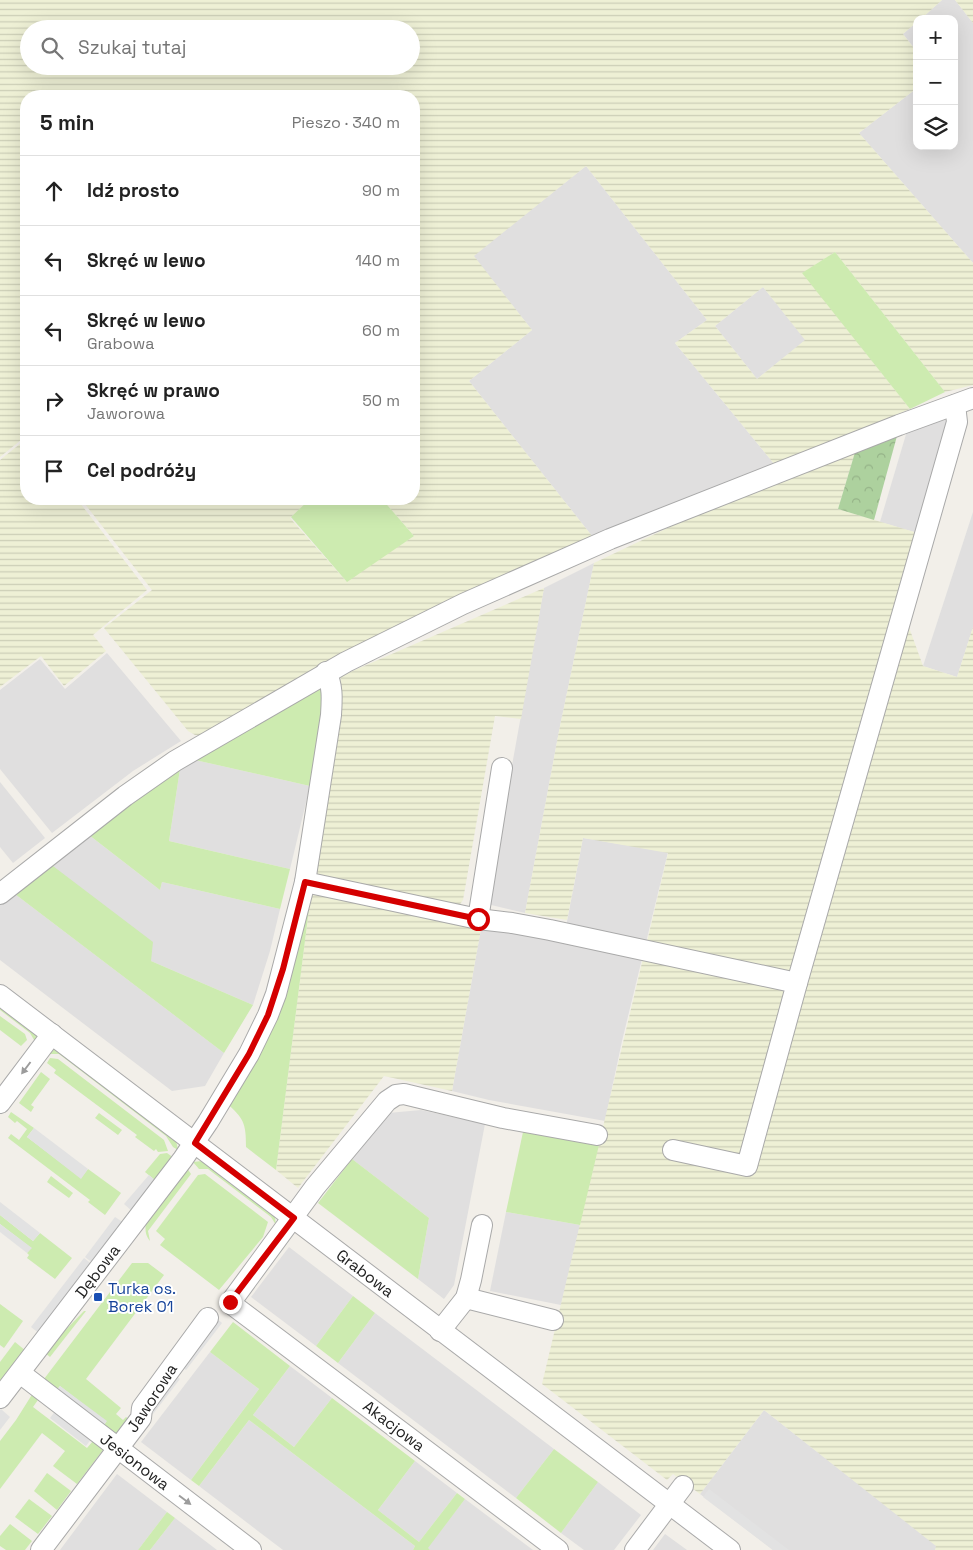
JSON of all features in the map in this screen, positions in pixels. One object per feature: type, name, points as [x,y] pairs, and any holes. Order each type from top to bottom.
[{"type":"street","points":[[0,894],[166,766],[326,672],[463,604],[610,539],[964,401]]},
{"type":"street","points":[[673,1150],[747,1166],[797,983],[964,401]]},
{"type":"street","name":"Dębowa","points":[[0,1398],[195,1143],[249,1054],[268,1015],[283,969],[305,882],[331,715],[331,682],[326,672]]},
{"type":"street","points":[[478,919],[502,768]]},
{"type":"street","points":[[305,882],[478,919],[550,930],[797,983]]},
{"type":"street","name":"Grabowa","points":[[0,995],[730,1550]]},
{"type":"street","points":[[0,1102],[52,1034]]},
{"type":"street","points":[[294,1218],[321,1180],[387,1101],[396,1095],[404,1094],[503,1118],[596,1135]]},
{"type":"street","name":"Akacjowa","points":[[294,1218],[230,1302],[558,1550]]},
{"type":"street","points":[[440,1331],[466,1298],[472,1280],[482,1225]]},
{"type":"street","points":[[466,1298],[553,1320]]},
{"type":"street","name":"Jaworowa","points":[[42,1550],[141,1418],[142,1408],[208,1318]]},
{"type":"street","name":"Jesionowa","points":[[20,1373],[251,1550]]},
{"type":"street","points":[[635,1550],[683,1486]]},
{"type":"shaded area","points":[[942,0],[955,0],[973,23],[973,263],[859,133],[913,91],[913,150],[958,150],[958,15],[925,15]]},
{"type":"shaded area","points":[[913,25],[913,47],[903,34]]},
{"type":"shaded area","points":[[586,166],[707,320],[675,343],[775,465],[596,541],[469,381],[532,330],[473,256]]},
{"type":"shaded area","points":[[763,287],[806,340],[757,379],[715,326]]},
{"type":"shaded area","points":[[955,417],[921,534],[880,522],[907,431]]},
{"type":"shaded area","points":[[973,512],[973,627],[957,677],[923,666]]},
{"type":"shaded area","points":[[594,563],[559,731],[525,913],[487,904],[544,588]]},
{"type":"shaded area","points":[[107,653],[181,741],[133,771],[52,833],[0,769],[0,690],[40,659],[65,689]]},
{"type":"shaded area","points":[[195,760],[310,786],[290,869],[169,841],[180,769]]},
{"type":"shaded area","points":[[0,782],[45,838],[13,863],[0,847]]},
{"type":"shaded area","points":[[89,835],[160,890],[162,882],[280,909],[270,951],[253,1005],[151,961],[49,863]]},
{"type":"shaded area","points":[[583,838],[668,852],[622,1041],[605,1121],[489,1100],[452,1091],[482,923],[564,937]]},
{"type":"shaded area","points":[[11,891],[224,1053],[205,1086],[172,1091],[0,960],[0,903]]},
{"type":"shaded area","points":[[421,1110],[485,1124],[454,1285],[444,1299],[418,1279],[429,1218],[352,1159],[388,1113]]},
{"type":"shaded area","points":[[34,1128],[88,1169],[81,1179],[27,1137]]},
{"type":"shaded area","points":[[149,1175],[156,1181],[132,1211],[124,1204]]},
{"type":"shaded area","points":[[0,1202],[40,1233],[33,1241],[0,1215]]},
{"type":"shaded area","points":[[506,1212],[580,1225],[561,1305],[490,1291]]},
{"type":"shaded area","points":[[115,1217],[124,1223],[94,1264],[85,1257]]},
{"type":"shaded area","points":[[0,1224],[32,1248],[27,1253],[0,1232]]},
{"type":"shaded area","points":[[289,1247],[353,1296],[316,1346],[251,1297]]},
{"type":"shaded area","points":[[84,1258],[93,1265],[40,1334],[31,1327]]},
{"type":"shaded area","points":[[375,1313],[554,1449],[516,1498],[338,1363]]},
{"type":"shaded area","points":[[215,1317],[222,1323],[186,1370],[179,1365]]},
{"type":"shaded area","points":[[210,1352],[259,1389],[191,1480],[141,1442]]},
{"type":"shaded area","points":[[290,1366],[332,1398],[294,1447],[253,1415]]},
{"type":"shaded area","points":[[172,1373],[180,1379],[153,1414],[146,1409]]},
{"type":"shaded area","points":[[60,1386],[107,1421],[101,1429],[54,1394]]},
{"type":"shaded area","points":[[0,1410],[10,1417],[0,1430]]},
{"type":"shaded area","points":[[56,1410],[92,1438],[86,1446],[50,1418]]},
{"type":"shaded area","points":[[764,1410],[937,1546],[935,1550],[773,1550],[700,1494]]},
{"type":"shaded area","points":[[249,1420],[415,1546],[413,1550],[283,1550],[199,1486]]},
{"type":"shaded area","points":[[415,1461],[457,1493],[419,1542],[378,1510]]},
{"type":"shaded area","points":[[117,1474],[167,1512],[138,1550],[60,1550]]},
{"type":"shaded area","points":[[598,1482],[641,1515],[614,1550],[584,1550],[561,1533]]},
{"type":"shaded area","points":[[709,1489],[789,1550],[773,1550],[703,1497]]},
{"type":"shaded area","points":[[465,1499],[533,1550],[430,1550],[427,1548]]},
{"type":"shaded area","points":[[175,1518],[217,1550],[150,1550]]},
{"type":"shaded area","points":[[665,1534],[687,1550],[653,1550]]},
{"type":"green space","points":[[0,0],[942,0],[925,15],[913,15],[913,25],[903,34],[913,47],[913,91],[859,133],[973,263],[973,385],[945,392],[835,252],[803,273],[910,409],[775,465],[675,343],[707,320],[586,166],[474,256],[532,330],[469,381],[596,541],[206,735],[195,735],[188,731],[104,628],[152,590],[86,505],[304,505],[290,518],[346,581],[414,536],[387,505],[420,505],[420,90],[20,90],[20,441],[0,457]],"holes":[[[763,287],[805,340],[757,379],[715,326]]]},
{"type":"green space","points":[[955,0],[973,0],[973,23]]},
{"type":"green space","points":[[835,252],[945,392],[910,409],[802,273]]},
{"type":"green space","points":[[897,436],[874,520],[838,509],[856,449]]},
{"type":"green space","points":[[20,444],[20,505],[82,505],[147,590],[93,635],[106,651],[64,686],[41,656],[0,687],[0,460]]},
{"type":"green space","points":[[856,449],[838,509],[921,534],[901,605],[923,666],[957,677],[973,627],[973,1550],[935,1550],[936,1546],[764,1410],[700,1494],[673,1474],[667,1480],[542,1384],[668,853],[583,838],[567,920],[525,913],[559,731],[594,563],[756,486]]},
{"type":"green space","points":[[304,505],[387,505],[414,536],[347,582],[291,517]]},
{"type":"green space","points":[[544,588],[521,719],[495,716],[463,900],[456,910],[324,883],[315,873],[341,676]]},
{"type":"green space","points":[[323,687],[329,689],[310,786],[195,760]]},
{"type":"green space","points":[[180,769],[169,841],[290,869],[280,909],[162,882],[160,890],[89,835]]},
{"type":"green space","points":[[49,863],[153,942],[151,961],[253,1005],[224,1053],[11,891]]},
{"type":"green space","points":[[311,893],[482,923],[452,1091],[384,1076],[298,1188],[276,1170]]},
{"type":"green space","points":[[311,893],[276,1170],[246,1147],[243,1122],[225,1102]]},
{"type":"green space","points":[[0,1003],[37,1031],[39,1038],[37,1045],[30,1033],[0,1010]]},
{"type":"green space","points":[[0,1016],[25,1034],[27,1040],[21,1046],[0,1030]]},
{"type":"green space","points":[[52,1048],[60,1048],[176,1140],[178,1150],[173,1147],[166,1136],[59,1054],[49,1054]]},
{"type":"green space","points":[[50,1058],[58,1059],[164,1140],[168,1151],[158,1152],[156,1149],[154,1151],[135,1137],[137,1135],[54,1073],[56,1070],[47,1063]]},
{"type":"green space","points":[[41,1072],[50,1079],[31,1105],[34,1107],[31,1112],[19,1103]]},
{"type":"green space","points":[[11,1112],[34,1128],[27,1137],[81,1178],[88,1169],[121,1193],[105,1215],[88,1202],[90,1200],[8,1138],[11,1134],[19,1140],[27,1129],[8,1117]]},
{"type":"green space","points":[[99,1113],[122,1130],[118,1135],[95,1118]]},
{"type":"green space","points":[[523,1132],[599,1145],[580,1225],[506,1212]]},
{"type":"green space","points":[[167,1153],[174,1158],[156,1181],[145,1172],[160,1154]]},
{"type":"green space","points":[[352,1159],[429,1218],[418,1279],[318,1203]]},
{"type":"green space","points":[[202,1161],[210,1163],[273,1212],[276,1225],[271,1217],[208,1169],[199,1169],[193,1162]]},
{"type":"green space","points":[[187,1168],[191,1174],[148,1231],[150,1241],[146,1232],[146,1221]]},
{"type":"green space","points":[[205,1174],[268,1222],[263,1237],[219,1290],[160,1245],[165,1239],[156,1231],[198,1175]]},
{"type":"green space","points":[[51,1176],[73,1193],[69,1198],[47,1182]]},
{"type":"green space","points":[[0,1215],[33,1241],[40,1233],[72,1258],[55,1279],[27,1258],[29,1255],[27,1253],[31,1248],[0,1224]]},
{"type":"green space","points":[[132,1263],[148,1263],[164,1275],[86,1379],[121,1408],[116,1414],[123,1420],[126,1417],[132,1422],[122,1434],[112,1437],[101,1429],[106,1422],[60,1386],[54,1393],[41,1383]]},
{"type":"green space","points":[[353,1296],[375,1313],[338,1363],[316,1346]]},
{"type":"green space","points":[[0,1304],[23,1321],[4,1348],[0,1345]]},
{"type":"green space","points":[[86,1311],[50,1357],[44,1352]]},
{"type":"green space","points":[[233,1322],[290,1366],[253,1415],[294,1447],[332,1398],[415,1461],[378,1510],[419,1542],[457,1493],[465,1499],[428,1548],[430,1550],[413,1550],[415,1546],[249,1420],[199,1486],[191,1480],[259,1389],[210,1352]]},
{"type":"green space","points":[[15,1342],[26,1351],[0,1386],[0,1362]]},
{"type":"green space","points":[[33,1393],[40,1397],[33,1407],[87,1448],[93,1441],[101,1444],[103,1450],[77,1484],[53,1466],[65,1451],[42,1433],[0,1489],[0,1441]]},
{"type":"green space","points":[[554,1449],[598,1482],[561,1533],[516,1498]]},
{"type":"green space","points":[[47,1473],[71,1491],[57,1510],[34,1491]]},
{"type":"green space","points":[[29,1499],[52,1516],[38,1534],[15,1517]]},
{"type":"green space","points":[[167,1512],[175,1518],[150,1550],[138,1550]]},
{"type":"green space","points":[[10,1524],[32,1541],[25,1550],[6,1550],[0,1546],[0,1536]]},
{"type":"place","name":"Turka os. Borek 01","points":[[98,1297]]},
{"type":"route","points":[[230,1302],[294,1218],[195,1143],[249,1054],[268,1015],[283,969],[305,882],[478,919]]}]
